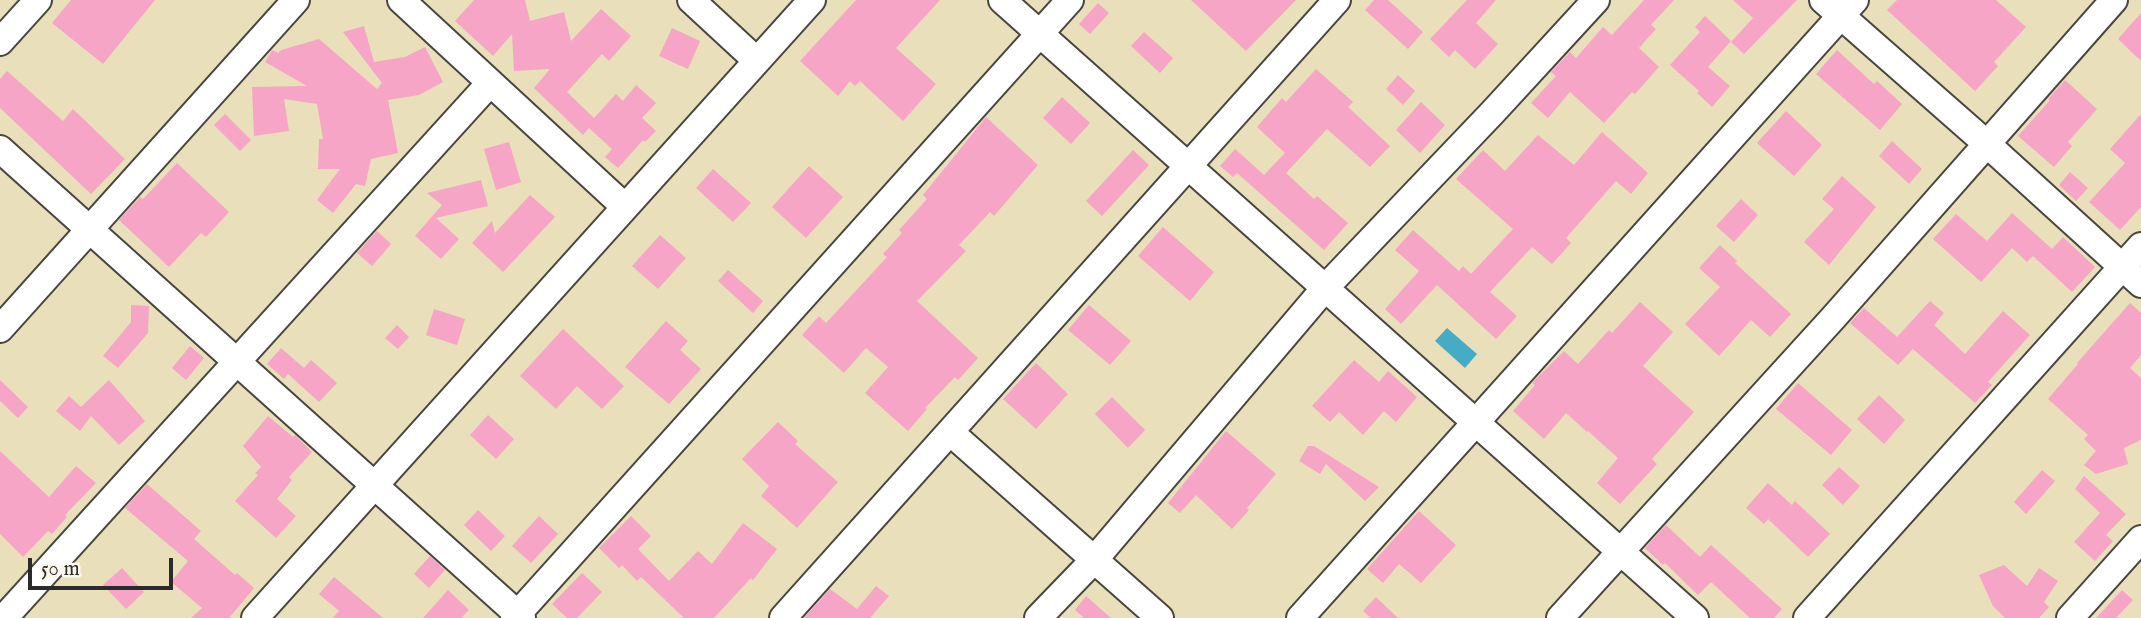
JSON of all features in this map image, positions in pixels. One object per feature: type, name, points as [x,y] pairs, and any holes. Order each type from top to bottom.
[{"type":"street","points":[[0,42],[38,0]]},
{"type":"street","points":[[0,329],[296,0]]},
{"type":"street","points":[[401,0],[625,207]]},
{"type":"street","points":[[691,0],[757,61]]},
{"type":"street","points":[[255,618],[812,0]]},
{"type":"street","points":[[1002,0],[1696,618]]},
{"type":"street","points":[[0,149],[518,617],[1070,0]]},
{"type":"street","points":[[783,618],[1337,0]]},
{"type":"street","points":[[1038,618],[1094,560],[1325,288],[1596,0]]},
{"type":"street","points":[[1560,618],[1987,144],[2113,0]]},
{"type":"street","points":[[1300,618],[1476,422],[1839,5],[2132,275]]},
{"type":"street","points":[[4,618],[490,83]]},
{"type":"street","points":[[1807,618],[2132,275],[2141,246]]},
{"type":"street","points":[[950,432],[1160,618]]},
{"type":"street","points":[[2070,618],[2141,539]]},
{"type":"water","points":[[1447,328],[1477,354],[1465,368],[1435,341]]},
{"type":"building","points":[[71,0],[155,0],[103,64],[52,23]]},
{"type":"building","points":[[474,0],[525,0],[530,21],[564,12],[571,41],[601,9],[631,36],[609,61],[602,54],[567,92],[594,118],[616,94],[623,101],[636,85],[656,103],[642,118],[656,131],[645,142],[643,140],[618,168],[605,157],[612,149],[589,128],[583,135],[534,88],[550,69],[514,71],[512,34],[493,56],[455,21]]},
{"type":"building","points":[[856,0],[940,0],[896,48],[936,84],[903,121],[860,81],[855,86],[850,81],[838,96],[800,61]]},
{"type":"building","points":[[1191,0],[1296,0],[1246,51]]},
{"type":"building","points":[[1374,0],[1388,0],[1423,32],[1408,49],[1365,10]]},
{"type":"building","points":[[1467,0],[1496,0],[1476,23],[1498,44],[1475,69],[1455,50],[1449,57],[1430,39]]},
{"type":"building","points":[[1644,0],[1674,0],[1651,25],[1656,29],[1639,48],[1659,67],[1604,123],[1570,92],[1548,118],[1531,103],[1556,76],[1551,72],[1570,52],[1576,58],[1603,27],[1612,35]]},
{"type":"building","points":[[1733,0],[1797,0],[1744,54],[1731,42],[1753,18]]},
{"type":"building","points":[[1897,0],[1996,0],[2026,27],[1994,62],[1998,66],[1975,91],[1887,10]]},
{"type":"building","points":[[1098,3],[1109,13],[1090,34],[1079,24]]},
{"type":"building","points":[[2141,13],[2141,61],[2118,39]]},
{"type":"building","points":[[1705,16],[1731,41],[1708,67],[1730,86],[1712,107],[1697,93],[1699,91],[1670,65],[1700,32],[1695,27]]},
{"type":"building","points":[[364,26],[374,62],[405,57],[425,47],[443,82],[419,95],[388,100],[398,153],[371,159],[365,186],[356,184],[333,213],[317,200],[340,169],[318,169],[319,139],[323,139],[317,104],[284,99],[289,131],[254,136],[252,87],[307,86],[265,62],[272,50],[278,53],[319,39],[377,89],[382,83],[343,32]]},
{"type":"building","points":[[672,28],[700,41],[688,69],[659,56]]},
{"type":"building","points":[[1144,32],[1173,58],[1160,73],[1131,46]]},
{"type":"building","points":[[1837,50],[1874,84],[1877,81],[1902,104],[1880,130],[1816,74]]},
{"type":"building","points":[[1316,69],[1353,102],[1348,107],[1390,146],[1370,167],[1327,129],[1286,173],[1314,199],[1317,196],[1348,223],[1324,250],[1237,173],[1233,177],[1220,166],[1235,149],[1264,175],[1285,153],[1257,127],[1282,98],[1286,102]]},
{"type":"building","points":[[7,71],[63,121],[73,109],[125,159],[91,194],[0,108],[0,79]]},
{"type":"building","points":[[1398,75],[1415,91],[1403,105],[1386,89]]},
{"type":"building","points":[[2065,80],[2097,109],[2068,142],[2072,146],[2054,167],[2018,136]]},
{"type":"building","points":[[1062,97],[1090,123],[1071,144],[1043,118]]},
{"type":"building","points":[[1421,102],[1445,125],[1420,153],[1396,130]]},
{"type":"building","points":[[1786,111],[1822,145],[1794,176],[1757,143]]},
{"type":"building","points":[[225,114],[251,140],[240,151],[214,125]]},
{"type":"building","points":[[2141,114],[2141,207],[2120,230],[2089,202],[2125,163],[2110,149]]},
{"type":"building","points":[[986,117],[1038,165],[994,216],[990,212],[959,245],[966,251],[917,301],[978,358],[958,380],[955,377],[925,408],[927,409],[908,431],[865,393],[888,367],[866,348],[844,373],[802,335],[819,316],[826,323],[887,257],[883,254],[902,233],[899,230],[927,199],[923,195]]},
{"type":"building","points":[[1602,132],[1648,173],[1631,194],[1616,181],[1566,238],[1571,243],[1552,264],[1532,247],[1490,292],[1517,316],[1496,339],[1437,285],[1401,324],[1385,309],[1419,271],[1395,250],[1413,230],[1459,271],[1463,266],[1471,274],[1513,229],[1456,179],[1483,150],[1505,171],[1538,135],[1574,165]]},
{"type":"building","points":[[1892,141],[1922,169],[1909,184],[1879,156]]},
{"type":"building","points":[[509,142],[521,182],[496,190],[484,149]]},
{"type":"building","points":[[1133,150],[1149,165],[1102,216],[1086,201]]},
{"type":"building","points":[[177,163],[229,212],[206,237],[201,233],[169,267],[119,220]]},
{"type":"building","points":[[809,166],[843,197],[806,238],[772,207]]},
{"type":"building","points":[[713,169],[751,203],[733,222],[696,188]]},
{"type":"building","points":[[2070,172],[2088,188],[2076,201],[2059,185]]},
{"type":"building","points":[[1842,176],[1876,207],[1829,265],[1804,242],[1834,209],[1822,199]]},
{"type":"building","points":[[481,180],[488,206],[436,218],[459,239],[441,259],[415,236],[442,205],[427,193]]},
{"type":"building","points":[[530,195],[555,217],[503,272],[472,243],[492,221],[495,233]]},
{"type":"building","points":[[1741,199],[1758,215],[1734,242],[1716,226]]},
{"type":"building","points":[[2012,213],[2052,249],[2063,237],[2095,267],[2072,292],[2033,256],[2027,262],[2012,248],[1981,282],[1933,239],[1956,214],[1987,241]]},
{"type":"building","points":[[1163,227],[1214,272],[1190,301],[1138,256]]},
{"type":"building","points":[[377,231],[391,244],[372,266],[357,253]]},
{"type":"building","points":[[660,235],[686,258],[658,289],[632,266]]},
{"type":"building","points":[[1720,245],[1737,261],[1735,263],[1791,314],[1770,337],[1751,320],[1719,356],[1685,324],[1720,287],[1699,268]]},
{"type":"building","points":[[728,270],[763,301],[753,313],[718,281]]},
{"type":"building","points":[[1930,301],[1944,313],[1934,325],[1965,354],[2003,311],[2030,335],[1988,382],[1992,385],[1975,403],[1913,349],[1898,365],[1850,323],[1864,308],[1897,337]]},
{"type":"building","points":[[1640,302],[1673,332],[1643,366],[1694,412],[1652,459],[1657,464],[1620,504],[1597,483],[1618,458],[1588,431],[1566,413],[1544,439],[1513,411],[1535,385],[1532,383],[1564,351],[1578,364],[1609,330],[1612,333]]},
{"type":"building","points":[[2130,303],[2141,313],[2141,355],[2130,368],[2141,378],[2141,440],[2124,448],[2128,464],[2096,474],[2084,465],[2096,451],[2084,439],[2088,435],[2048,399]]},
{"type":"building","points":[[131,305],[149,306],[148,333],[118,368],[103,356],[131,322]]},
{"type":"building","points":[[1089,305],[1131,341],[1110,365],[1068,330]]},
{"type":"building","points":[[434,309],[465,319],[457,345],[426,335]]},
{"type":"building","points":[[666,321],[688,341],[680,350],[701,369],[669,404],[625,367]]},
{"type":"building","points":[[397,325],[409,337],[398,349],[385,338]]},
{"type":"building","points":[[563,329],[624,386],[602,409],[577,386],[556,409],[520,376]]},
{"type":"building","points":[[190,346],[204,358],[186,380],[172,368]]},
{"type":"building","points":[[281,348],[304,368],[311,360],[337,383],[319,402],[288,374],[284,379],[267,364]]},
{"type":"building","points":[[1354,360],[1379,382],[1388,371],[1417,397],[1396,422],[1384,411],[1363,435],[1339,412],[1330,422],[1312,406]]},
{"type":"building","points":[[1036,363],[1068,394],[1036,429],[1003,399]]},
{"type":"building","points":[[0,380],[28,407],[18,418],[0,401]]},
{"type":"building","points":[[109,380],[145,421],[119,445],[91,416],[80,431],[56,411],[69,396],[81,407]]},
{"type":"building","points":[[1798,383],[1852,430],[1831,455],[1776,409]]},
{"type":"building","points":[[1879,395],[1905,420],[1884,444],[1857,419]]},
{"type":"building","points":[[1112,397],[1145,430],[1128,448],[1095,414]]},
{"type":"building","points":[[488,415],[514,439],[496,459],[470,435]]},
{"type":"building","points":[[268,416],[293,437],[295,435],[312,452],[289,477],[292,480],[277,499],[296,516],[276,538],[235,501],[258,475],[255,473],[261,467],[243,446]]},
{"type":"building","points":[[778,422],[798,441],[795,444],[838,482],[797,528],[761,496],[769,486],[742,459]]},
{"type":"building","points":[[1226,431],[1276,474],[1232,529],[1196,495],[1180,513],[1168,503]]},
{"type":"building","points":[[1308,446],[1314,446],[1379,487],[1365,501],[1326,464],[1320,474],[1299,461]]},
{"type":"building","points":[[0,451],[49,497],[76,466],[96,483],[65,515],[67,517],[52,534],[48,531],[23,557],[0,534]]},
{"type":"building","points":[[1839,467],[1860,486],[1843,505],[1822,485]]},
{"type":"building","points":[[2042,470],[2055,481],[2026,514],[2014,502]]},
{"type":"building","points":[[2084,476],[2126,514],[2106,535],[2113,541],[2095,561],[2074,542],[2100,513],[2075,489]]},
{"type":"building","points":[[1768,483],[1792,505],[1795,501],[1830,534],[1808,557],[1768,519],[1764,524],[1746,508]]},
{"type":"building","points":[[147,484],[201,531],[194,539],[254,588],[229,618],[191,618],[202,608],[171,582],[188,561],[125,508]]},
{"type":"building","points":[[478,510],[505,536],[491,551],[464,525]]},
{"type":"building","points":[[1419,511],[1456,545],[1421,583],[1399,564],[1383,583],[1367,569]]},
{"type":"building","points":[[539,516],[558,534],[531,563],[512,546]]},
{"type":"building","points":[[631,516],[651,536],[638,549],[669,581],[698,551],[712,564],[743,523],[777,549],[753,580],[751,578],[714,618],[684,618],[641,577],[637,581],[622,565],[619,568],[599,548]]},
{"type":"building","points":[[1666,525],[1700,557],[1711,545],[1782,609],[1774,618],[1750,618],[1711,582],[1698,595],[1645,548]]},
{"type":"building","points":[[430,556],[445,570],[429,588],[414,574]]},
{"type":"building","points":[[2004,565],[2027,586],[2039,568],[2058,581],[2044,602],[2049,607],[2039,618],[2005,618],[1993,606],[1979,575]]},
{"type":"building","points":[[122,568],[144,592],[126,609],[103,585]]},
{"type":"building","points":[[582,573],[602,592],[577,618],[567,618],[552,604]]},
{"type":"building","points":[[334,577],[383,618],[333,618],[339,611],[319,594]]},
{"type":"building","points":[[876,586],[889,596],[870,618],[804,618],[830,589],[857,609]]},
{"type":"building","points":[[448,590],[469,610],[461,618],[423,618]]},
{"type":"building","points":[[2122,590],[2133,600],[2116,618],[2096,618]]},
{"type":"building","points":[[1086,596],[1111,618],[1084,618],[1075,610]]},
{"type":"building","points":[[1376,597],[1398,618],[1371,618],[1363,611]]}]
